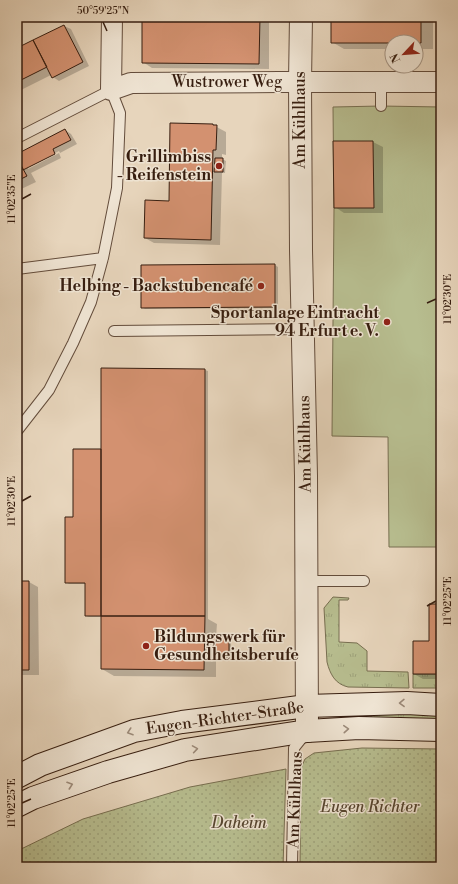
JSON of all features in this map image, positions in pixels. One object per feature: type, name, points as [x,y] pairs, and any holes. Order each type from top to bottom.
[{"type":"main road","name":"Am Kühlhaus","points":[[301,17],[301,250],[306,476],[307,731]]},
{"type":"main road","name":"Eugen-Richter-Straße","points":[[17,777],[40,765],[134,731],[182,722],[306,706],[407,703],[441,705]]},
{"type":"main road","name":"Eugen-Richter-Straße","points":[[17,806],[33,798],[108,772],[185,750],[307,731],[359,728],[441,730]]},
{"type":"street","points":[[111,90],[112,17]]},
{"type":"street","name":"Wustrower Weg","points":[[111,90],[131,83],[441,82]]},
{"type":"lane","points":[[381,82],[381,106]]},
{"type":"lane","points":[[17,138],[111,90],[120,113],[117,188],[103,258],[92,302],[49,390],[17,431]]},
{"type":"lane","points":[[17,269],[103,258]]},
{"type":"lane","points":[[114,330],[303,329]]},
{"type":"lane","points":[[306,581],[364,581]]},
{"type":"lane","name":"Am Kühlhaus","points":[[292,867],[294,748],[307,731]]},
{"type":"green space","name":"Sportanlage Eintracht 94 Erfurt e. V.","points":[[333,107],[441,107],[441,547],[389,547],[388,437],[332,436],[334,208]]},
{"type":"green space","points":[[333,597],[349,598],[348,600],[339,600],[339,642],[357,643],[367,651],[367,671],[408,672],[409,688],[348,687],[343,686],[336,681],[327,662],[324,608]]},
{"type":"green space","points":[[413,674],[441,674],[441,688],[413,688]]},
{"type":"green space","points":[[371,713],[441,713],[441,721],[371,720]]},
{"type":"green space","name":"Eugen Richter","points":[[362,748],[441,749],[441,867],[300,867],[301,768],[305,759],[314,753]]},
{"type":"green space","name":"Daheim","points":[[286,769],[283,867],[17,867],[17,851],[83,819],[190,787]]},
{"type":"building","points":[[142,17],[260,17],[259,64],[142,63]]},
{"type":"building","points":[[331,17],[421,17],[421,34],[384,34],[384,43],[331,43]]},
{"type":"building","points":[[64,25],[83,62],[52,78],[33,40]]},
{"type":"building","points":[[33,40],[47,67],[17,82],[17,48]]},
{"type":"building","points":[[170,123],[217,125],[216,150],[213,150],[211,240],[144,238],[145,200],[169,201]]},
{"type":"building","points":[[65,129],[71,140],[53,149],[55,154],[23,170],[17,158],[17,154]]},
{"type":"building","points":[[333,141],[373,141],[374,208],[334,208]]},
{"type":"building","points":[[17,158],[27,176],[17,181]]},
{"type":"building","points":[[215,158],[223,158],[223,172],[214,172]]},
{"type":"building","points":[[275,264],[275,307],[141,308],[141,265]]},
{"type":"building","points":[[101,368],[205,369],[205,616],[101,616]]},
{"type":"building","points":[[73,449],[101,449],[101,616],[85,616],[85,583],[65,583],[65,517],[73,517]]},
{"type":"building","points":[[17,581],[29,581],[29,670],[17,670]]},
{"type":"building","points":[[429,604],[441,604],[441,674],[413,674],[413,641],[429,641]]},
{"type":"building","points":[[101,616],[205,616],[204,670],[101,669]]},
{"type":"building","points":[[205,636],[229,636],[229,657],[216,657],[215,642],[205,642]]},
{"type":"place","name":"Grillimbiss - Reifenstein","points":[[219,166]]},
{"type":"place","name":"Helbing - Backstubencafé","points":[[261,286]]},
{"type":"place","name":"Sportanlage Eintracht 94 Erfurt e. V.","points":[[387,322]]},
{"type":"place","name":"Bildungswerk für Gesundheitsberufe","points":[[146,646]]}]
